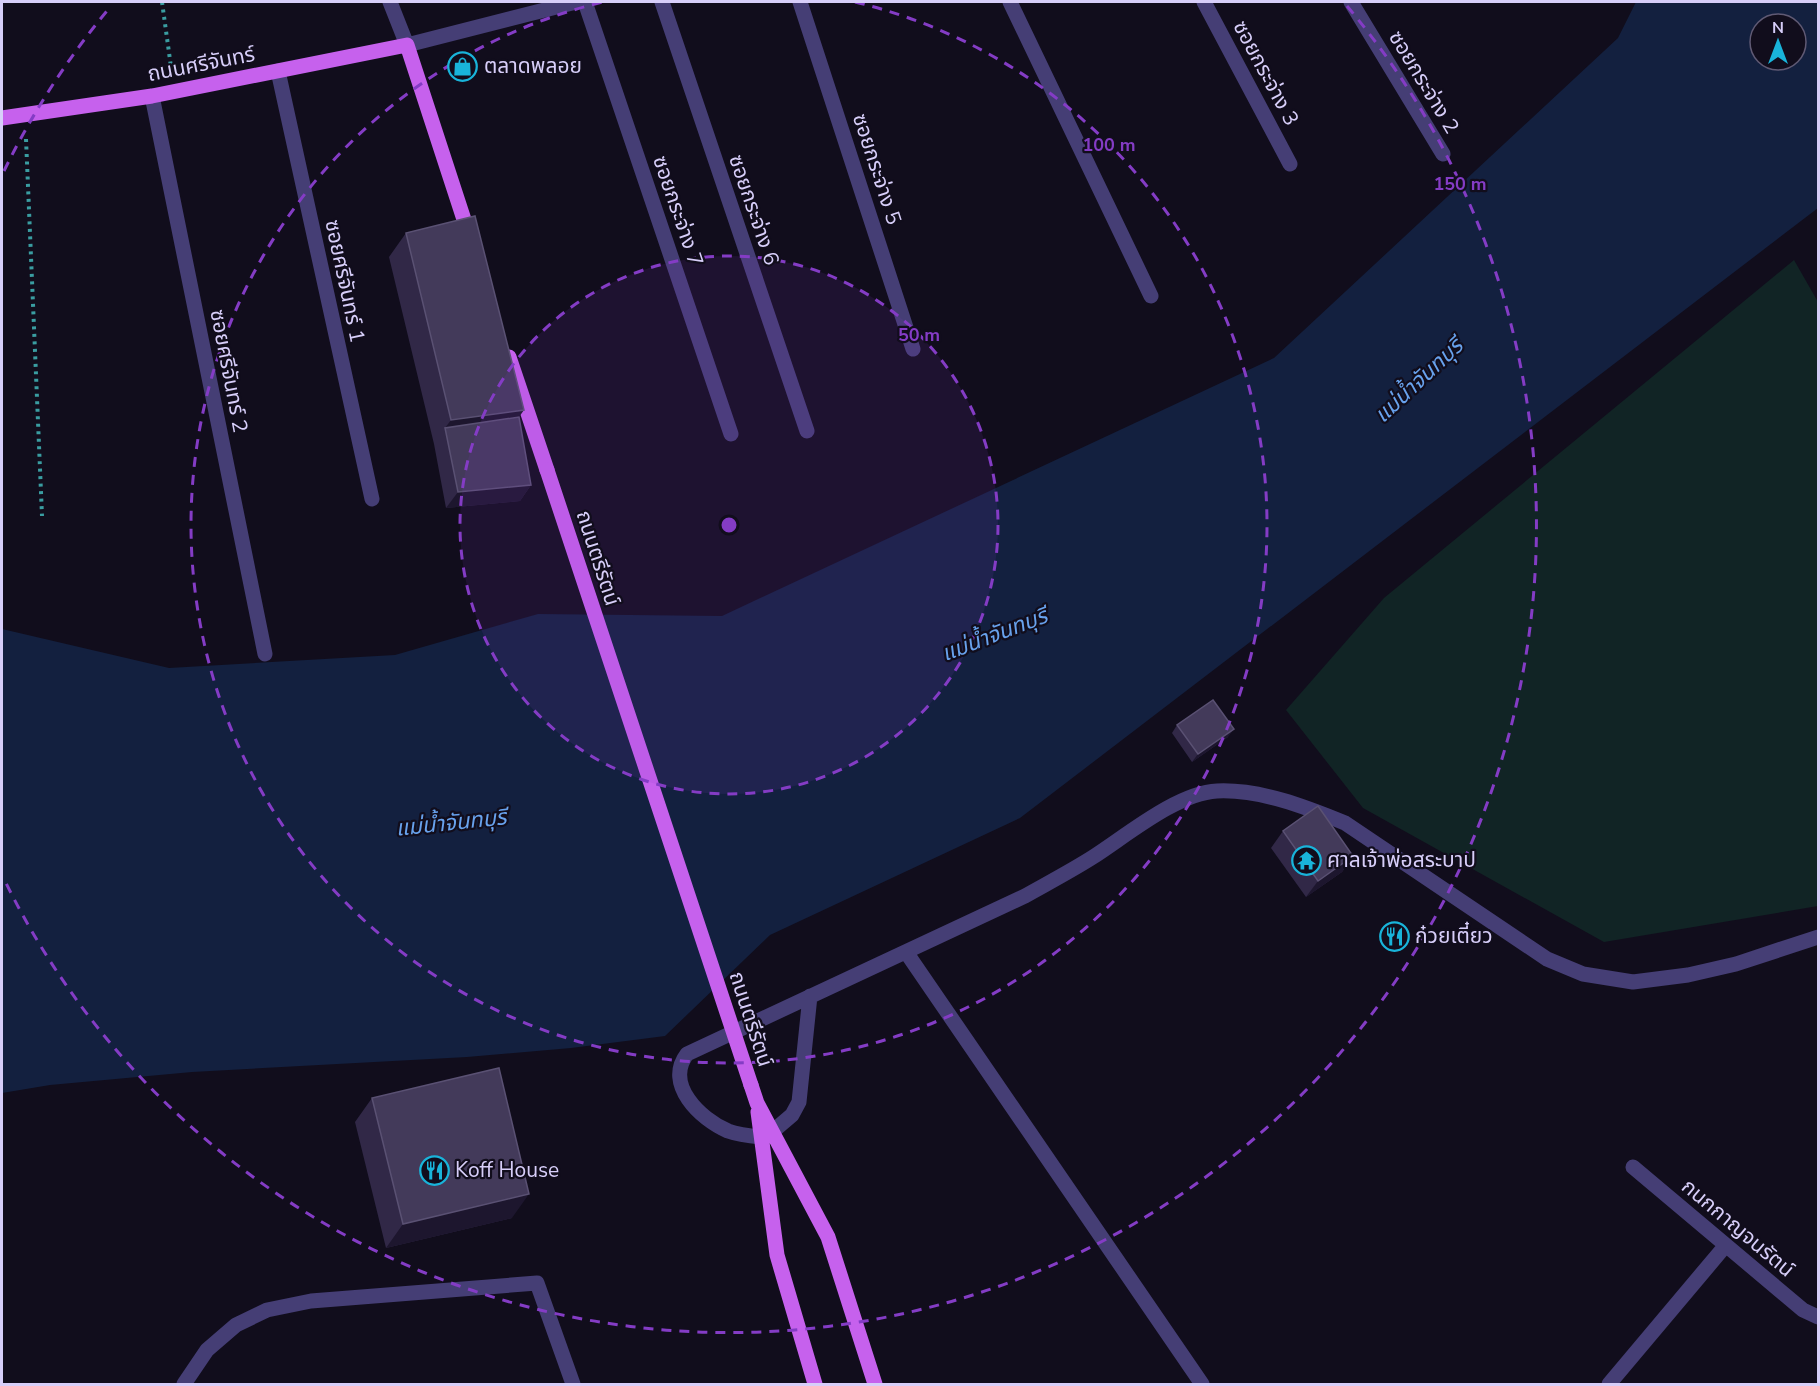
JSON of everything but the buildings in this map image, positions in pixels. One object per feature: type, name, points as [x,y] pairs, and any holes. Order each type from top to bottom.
[{"type":"main road","name":"ถนนศรีจันทร์","points":[[2,118],[152,96],[407,45]]},
{"type":"main road","points":[[407,45],[477,257]]},
{"type":"main road","name":"ถนนตรีรัตน์","points":[[506,347],[767,1135]]},
{"type":"main road","points":[[767,1135],[777,1256],[815,1384]]},
{"type":"main road","points":[[767,1135],[828,1237],[875,1384]]},
{"type":"street","points":[[390,2],[407,45],[576,2]]},
{"type":"street","name":"ซอยกระจ่าง 7","points":[[585,2],[731,434]]},
{"type":"street","name":"ซอยกระจ่าง 6","points":[[662,2],[807,431]]},
{"type":"street","name":"ซอยกระจ่าง 5","points":[[800,2],[913,349]]},
{"type":"street","points":[[1010,2],[1150,296]]},
{"type":"street","name":"ซอยกระจ่าง 3","points":[[1204,2],[1290,164]]},
{"type":"street","name":"ซอยกระจ่าง 2","points":[[1351,2],[1443,154]]},
{"type":"street","name":"ซอยศรีจันทร์ 1","points":[[278,71],[372,499]]},
{"type":"street","name":"ซอยศรีจันทร์ 2","points":[[152,96],[265,654]]},
{"type":"street","points":[[810,996],[799,1102],[792,1115],[767,1135],[729,1131],[705,1117],[694,1106],[680,1085],[678,1073],[680,1063],[697,1048],[1025,896],[1073,870],[1174,805],[1193,796],[1216,791],[1277,800],[1310,808],[1345,823],[1547,959],[1583,974],[1633,982],[1688,975],[1736,964],[1818,937]]},
{"type":"street","points":[[906,952],[1202,1384]]},
{"type":"street","name":"กนกกาญจนรัตน์","points":[[1634,1167],[1803,1310],[1818,1317]]},
{"type":"street","points":[[1609,1384],[1726,1245]]},
{"type":"street","points":[[184,1384],[207,1350],[236,1325],[267,1310],[311,1301],[537,1283],[571,1379]]},
{"type":"path","points":[[162,2],[174,92]]},
{"type":"path","points":[[24,114],[42,516]]},
{"type":"green space","points":[[1794,260],[1818,302],[1818,906],[1604,942],[1363,808],[1286,710],[1384,598]]},
{"type":"water","name":"แม่น้ำจันทบุรี","points":[[1636,2],[1818,2],[1818,208],[1020,818],[770,935],[665,1036],[571,1048],[467,1057],[192,1072],[50,1085],[2,1093],[2,629],[169,668],[395,655],[538,614],[722,616],[1274,358],[1618,38]]},
{"type":"place","name":"ตลาดพลอย","points":[[463,66]]},
{"type":"place","name":"ศาลเจ้าพ่อสระบาป","points":[[1306,860]]},
{"type":"place","name":"ก๋วยเตี๋ยว","points":[[1394,936]]},
{"type":"place","name":"Koff House","points":[[434,1170]]}]
